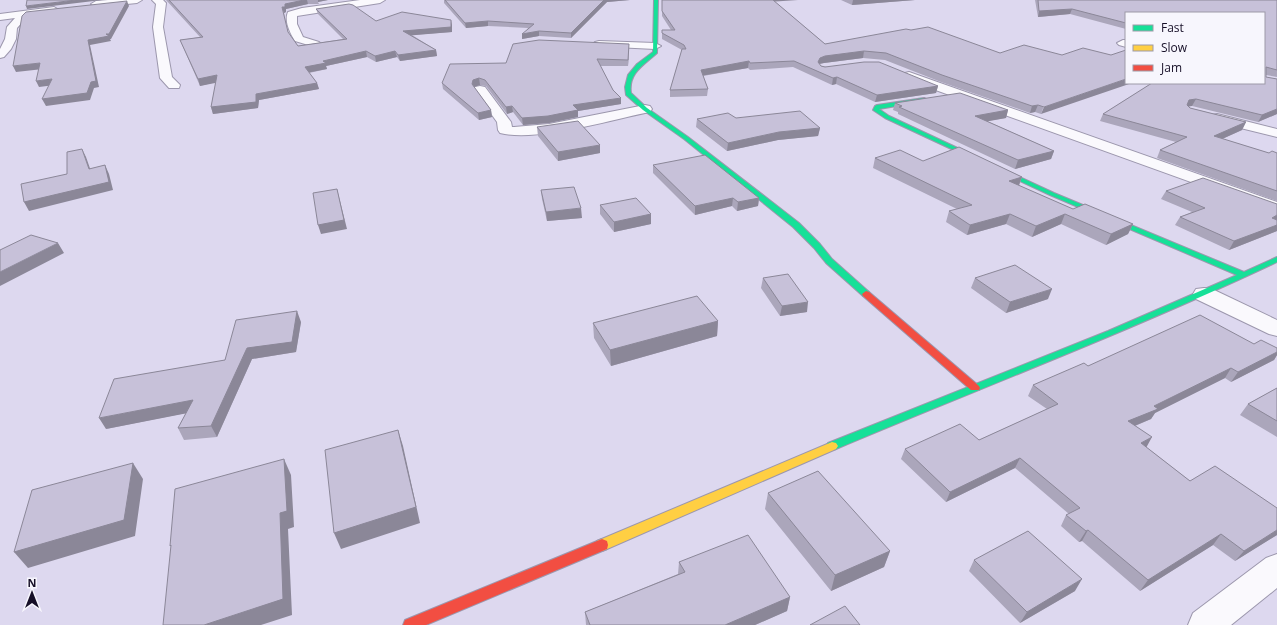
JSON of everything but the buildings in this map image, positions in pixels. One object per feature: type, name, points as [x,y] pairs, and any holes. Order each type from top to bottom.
[{"type":"street","points":[[87,6],[102,2],[137,0]]},
{"type":"street","points":[[157,0],[161,2],[158,27],[165,72],[167,80],[174,85]]},
{"type":"street","points":[[316,44],[299,39],[292,24],[292,14],[302,11],[380,0]]},
{"type":"street","points":[[656,0],[654,22],[656,34],[655,54],[643,62],[628,79],[628,94],[645,109],[686,138],[796,225],[817,246],[829,261],[975,388]]},
{"type":"street","points":[[0,17],[65,8]]},
{"type":"street","points":[[0,55],[7,49],[12,36],[12,27],[25,14]]},
{"type":"street","points":[[587,43],[655,46]]},
{"type":"street","points":[[894,70],[1277,208]]},
{"type":"street","points":[[480,90],[504,122],[506,130],[510,132],[543,129],[645,109]]},
{"type":"street","points":[[959,94],[878,107],[876,110],[887,117],[1052,194],[1245,275]]},
{"type":"street","points":[[1208,115],[1277,133]]},
{"type":"street","points":[[410,625],[432,618],[908,414],[1120,330],[1204,294],[1277,259]]},
{"type":"street","points":[[1204,294],[1277,329]]},
{"type":"street","points":[[1205,625],[1277,568]]},
{"type":"traffic: fast","points":[[656,0],[655,53],[634,70],[628,81],[628,94],[645,109],[686,138],[796,225],[817,246],[829,261],[866,294]]},
{"type":"traffic: fast","points":[[924,100],[877,107],[876,110],[887,117],[1052,194],[1245,275]]},
{"type":"traffic: fast","points":[[832,446],[1112,333],[1222,285],[1277,259]]},
{"type":"traffic: slow","points":[[602,545],[832,446]]},
{"type":"traffic: jam","points":[[866,294],[975,388]]},
{"type":"traffic: jam","points":[[410,625],[602,545]]}]
